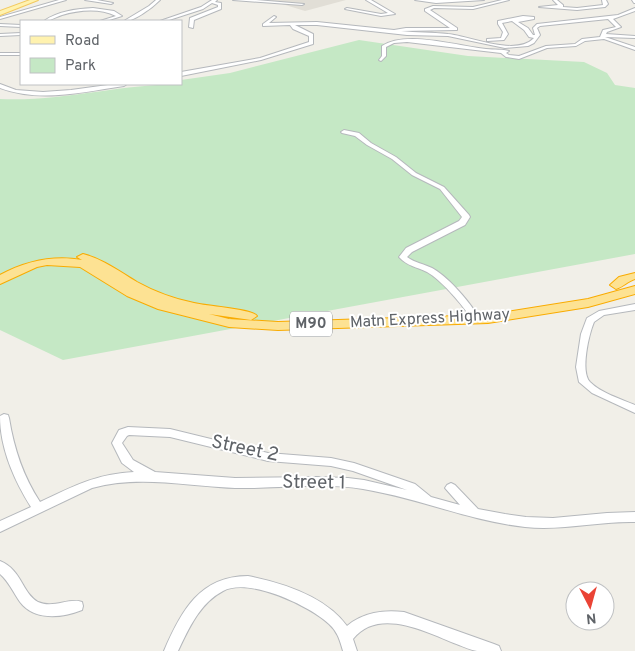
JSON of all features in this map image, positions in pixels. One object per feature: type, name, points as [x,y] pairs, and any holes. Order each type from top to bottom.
[{"type":"highway","name":"Matn Express Highway","points":[[0,272],[36,259],[72,256],[102,264],[140,288],[172,300],[233,314],[284,318],[472,312],[581,297],[635,282]]},
{"type":"highway","name":"Matn Express Highway","points":[[0,280],[16,271],[35,264],[72,262],[83,264],[132,293],[162,306],[220,321],[278,326],[488,319],[588,303],[635,290]]},
{"type":"highway","points":[[616,286],[623,279],[635,276]]},
{"type":"main road","points":[[0,13],[35,0]]},
{"type":"street","points":[[43,0],[48,4]]},
{"type":"street","points":[[0,18],[64,0]]},
{"type":"street","points":[[87,0],[111,3]]},
{"type":"street","points":[[128,20],[150,8],[158,0]]},
{"type":"street","points":[[235,0],[302,4]]},
{"type":"street","points":[[347,9],[381,15],[392,14],[368,0]]},
{"type":"street","points":[[417,0],[436,2],[482,0]]},
{"type":"street","points":[[394,31],[406,28],[455,29],[427,10],[433,7],[473,8],[507,0]]},
{"type":"street","points":[[555,0],[562,6],[541,7],[592,9],[605,6],[604,0]]},
{"type":"street","points":[[165,20],[202,8],[214,1],[220,4],[220,8],[192,19],[191,27]]},
{"type":"street","points":[[258,5],[269,5],[268,2]]},
{"type":"street","points":[[380,60],[384,56],[384,46],[398,41],[452,45],[491,52],[502,52],[529,45],[538,34],[536,27],[539,25],[616,16],[626,14],[635,9]]},
{"type":"street","points":[[48,20],[58,14],[76,11],[106,11],[120,16],[106,20]]},
{"type":"street","points":[[626,14],[635,17]]},
{"type":"street","points":[[274,17],[265,25],[317,22],[357,30],[394,31],[499,40],[504,38],[507,33],[500,22],[530,16],[532,18],[514,21],[526,29],[531,36],[536,37]]},
{"type":"street","points":[[602,36],[608,30],[619,27],[610,19],[616,16]]},
{"type":"street","points":[[182,74],[253,61],[311,42],[311,35],[294,28],[291,24]]},
{"type":"street","points":[[0,25],[20,26]]},
{"type":"street","points":[[0,35],[20,34]]},
{"type":"street","points":[[448,35],[495,45],[520,47]]},
{"type":"street","points":[[602,36],[635,49]]},
{"type":"street","points":[[502,52],[508,56],[519,58],[546,47],[576,44],[602,36],[635,37]]},
{"type":"street","points":[[0,54],[20,54]]},
{"type":"street","points":[[0,86],[18,92],[35,93],[73,91],[117,85]]},
{"type":"street","points":[[344,132],[357,134],[394,158],[414,174],[442,188],[448,193],[452,202],[465,214],[466,217],[462,222],[409,250],[403,257],[406,261],[436,274],[465,302],[472,312]]},
{"type":"street","points":[[635,307],[602,313],[590,320],[585,334],[581,373],[584,382],[588,386],[635,409]]},
{"type":"street","points":[[4,418],[7,442],[26,491],[38,508]]},
{"type":"street","name":"Street 2","points":[[160,478],[130,467],[117,443],[122,433],[128,431],[170,433],[268,457],[331,462],[354,467],[411,486],[430,502]]},
{"type":"street","name":"Street 1","points":[[0,527],[100,480],[127,477],[234,482],[344,483],[384,489],[430,502],[526,522],[547,523],[621,516],[635,517]]},
{"type":"street","points":[[451,488],[474,512]]},
{"type":"street","points":[[0,567],[10,574],[31,605],[46,610],[58,610],[77,606]]},
{"type":"street","points":[[171,651],[200,601],[212,590],[224,584],[238,581],[270,587],[311,604],[336,621],[346,637],[350,651]]},
{"type":"street","points":[[346,637],[358,625],[371,620],[393,617],[404,618],[494,651]]},
{"type":"shaded area","points":[[269,0],[346,0],[305,11]]},
{"type":"green space","points":[[359,40],[468,56],[584,62],[607,73],[615,85],[635,88],[635,254],[63,360],[0,330],[0,99],[45,98],[136,87],[182,85],[182,80],[230,73]]}]
